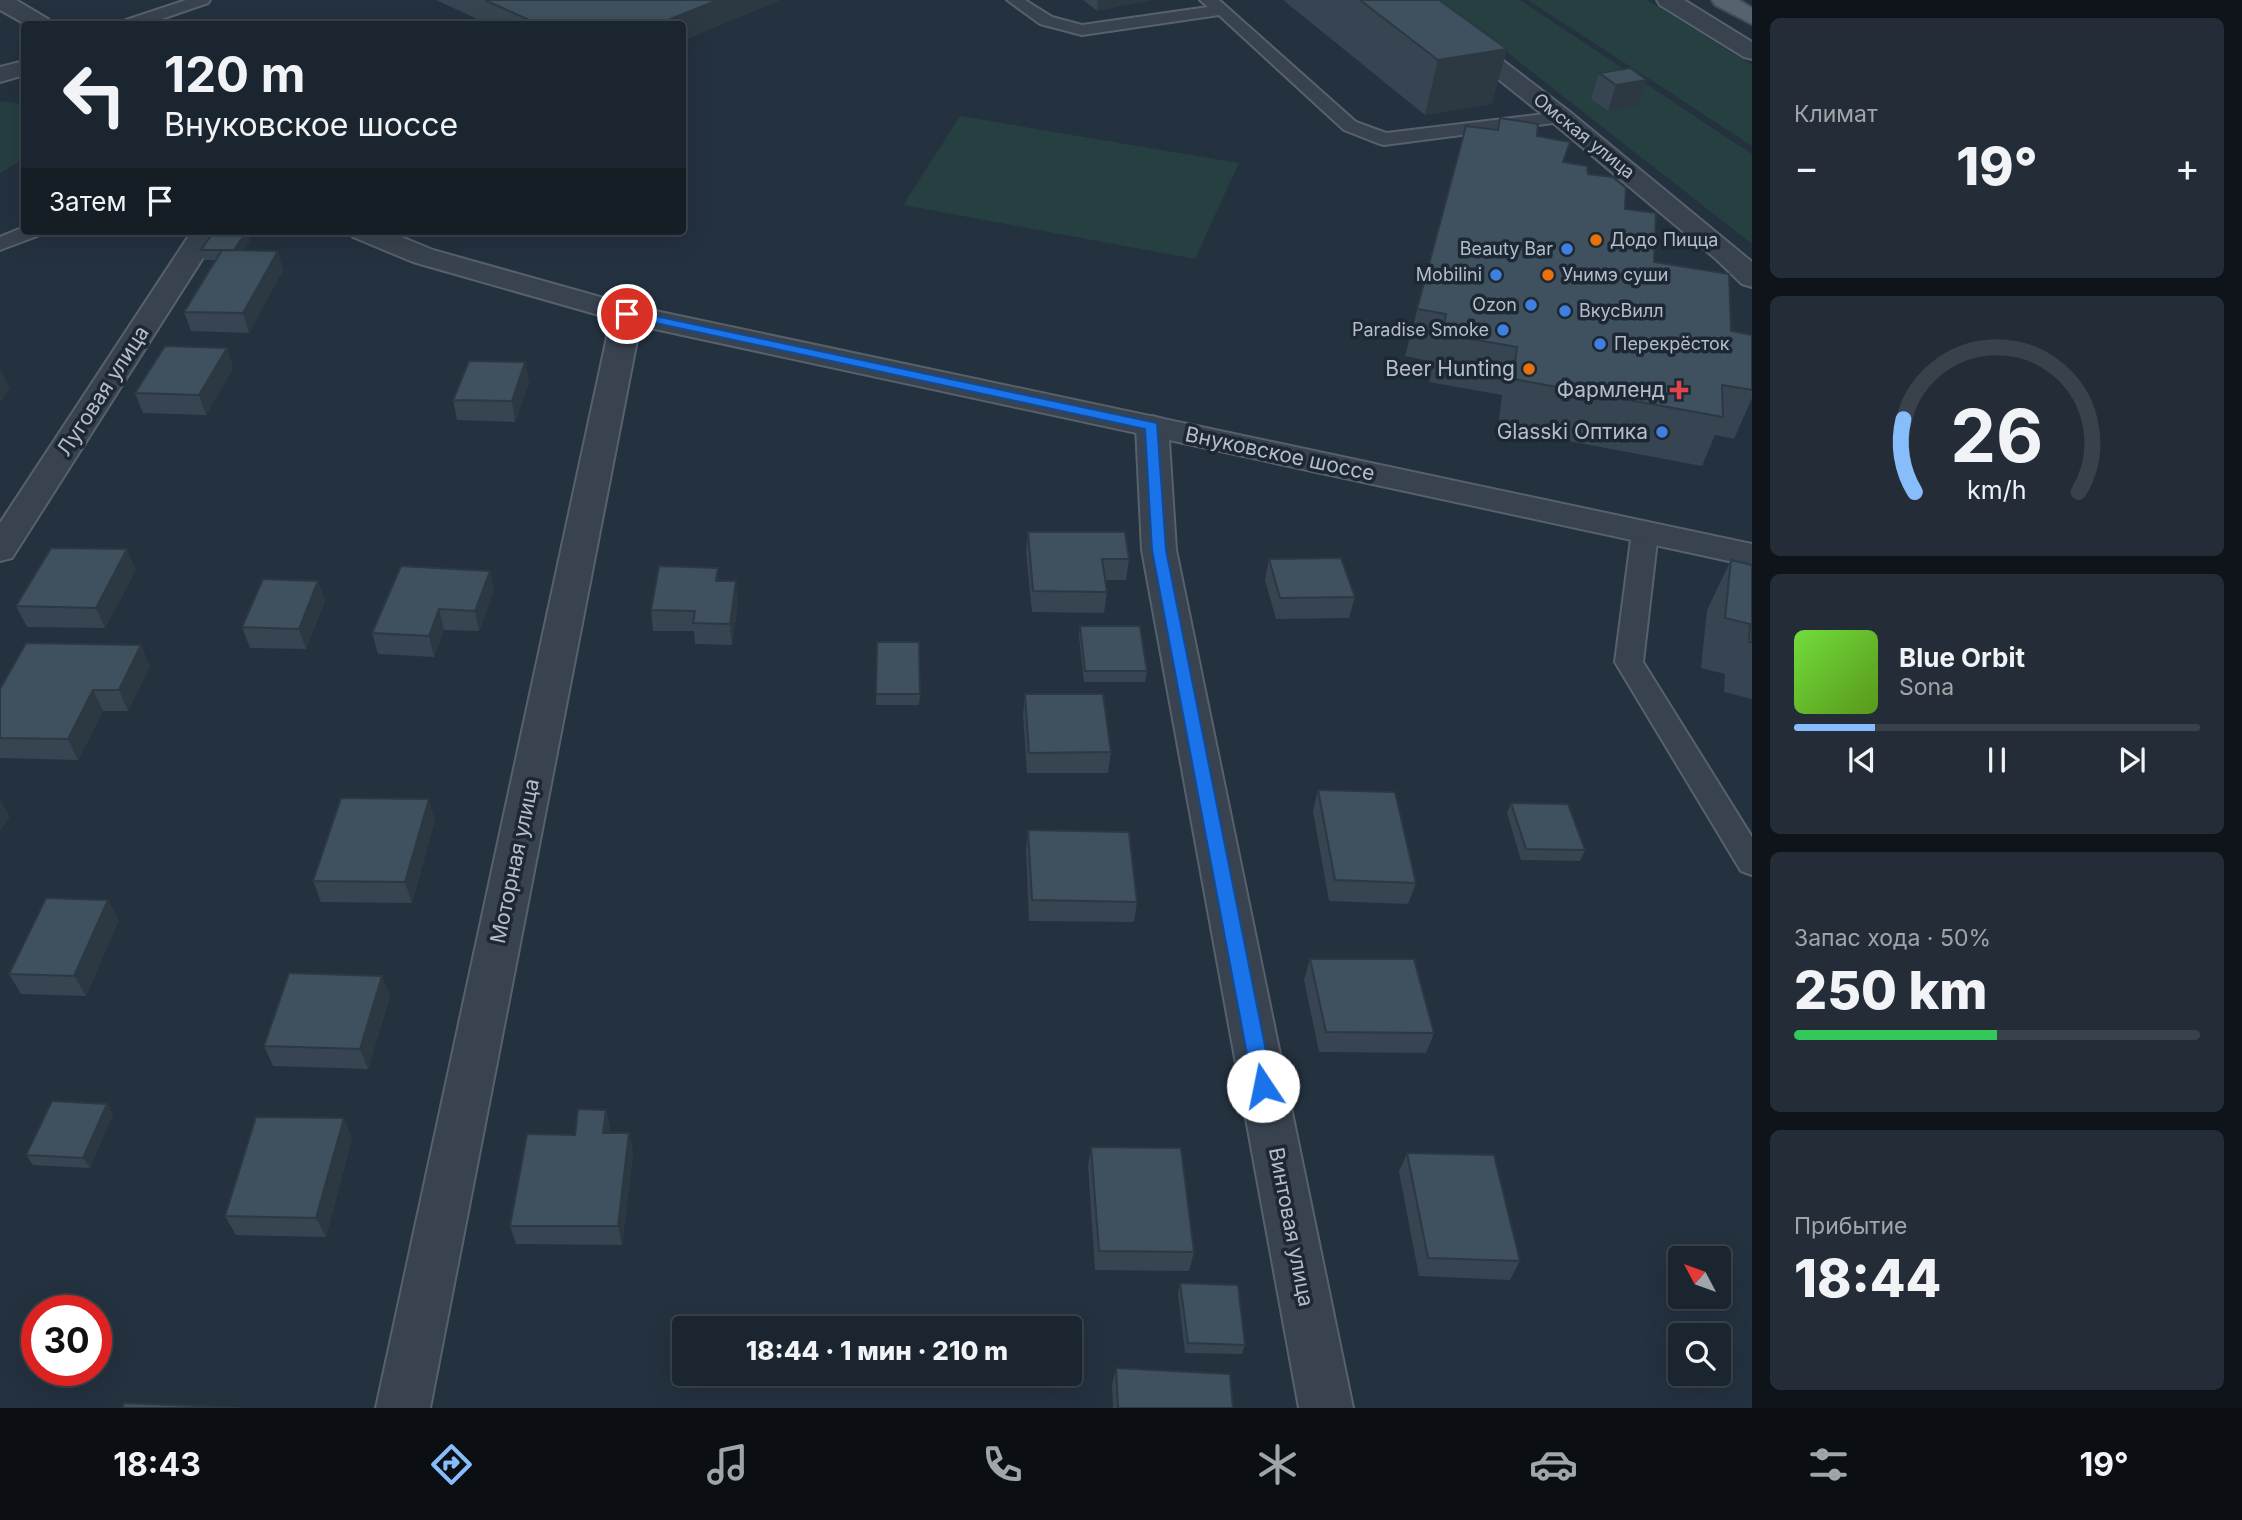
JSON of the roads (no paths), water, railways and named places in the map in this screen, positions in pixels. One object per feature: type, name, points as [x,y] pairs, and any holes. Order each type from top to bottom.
[{"type":"main road","points":[[1723,0],[1752,17]]},
{"type":"street","name":"Омская улица","points":[[1410,0],[1561,117],[1726,253],[1752,278]]},
{"type":"street","points":[[1668,0],[1752,52]]},
{"type":"street","points":[[0,1],[35,21]]},
{"type":"street","points":[[0,75],[21,69]]},
{"type":"street","name":"Луговая улица","points":[[0,550],[203,235]]},
{"type":"street","name":"Внуковское шоссе","points":[[372,235],[423,257],[627,314],[1752,555]]},
{"type":"street","name":"Моторная улица","points":[[403,1408],[627,314]]},
{"type":"street","name":"Винтовая улица","points":[[1152,426],[1159,550],[1326,1408]]},
{"type":"lane","points":[[141,21],[202,0]]},
{"type":"lane","points":[[1015,0],[1038,19],[1068,29],[1082,30],[1216,5],[1350,126],[1384,139],[1561,117]]},
{"type":"lane","points":[[0,244],[23,235]]},
{"type":"lane","points":[[1645,532],[1629,662],[1752,863]]},
{"type":"place","name":"Додо Пицца","points":[[1596,240]]},
{"type":"place","name":"Beauty Bar","points":[[1567,249]]},
{"type":"place","name":"Mobilini","points":[[1496,275]]},
{"type":"place","name":"Унимэ суши","points":[[1548,275]]},
{"type":"place","name":"Ozon","points":[[1531,305]]},
{"type":"place","name":"ВкусВилл","points":[[1565,311]]},
{"type":"place","name":"Paradise Smoke","points":[[1503,330]]},
{"type":"place","name":"Перекрёсток","points":[[1600,344]]},
{"type":"place","name":"Beer Hunting","points":[[1529,369]]},
{"type":"place","name":"Фармленд","points":[[1679,390]]},
{"type":"place","name":"Glasski Оптика","points":[[1662,432]]}]
